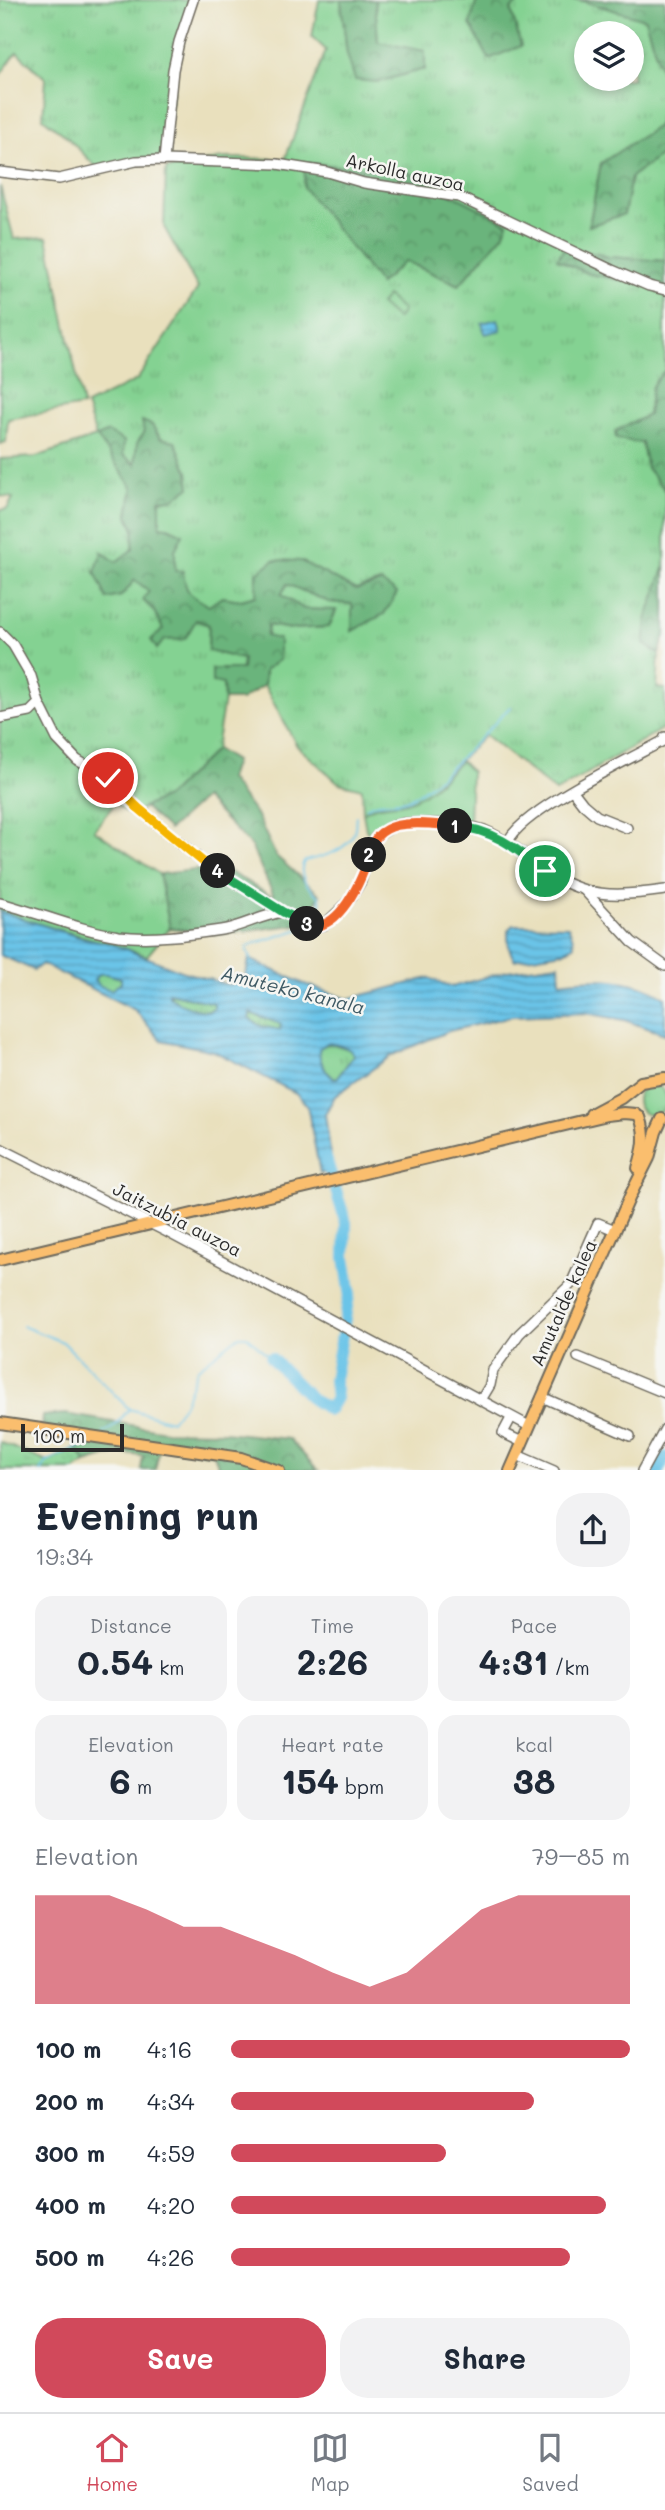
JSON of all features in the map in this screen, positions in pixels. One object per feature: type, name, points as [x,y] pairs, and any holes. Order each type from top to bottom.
[{"type":"main road","points":[[569,1124],[613,1103],[646,1080],[662,1080]]},
{"type":"main road","name":"Amutalde kalea","points":[[631,1194],[645,1144],[644,1131],[631,1102],[636,1087]]},
{"type":"main road","points":[[0,1260],[618,1113],[653,1121],[664,1118]]},
{"type":"main road","name":"Amutalde kalea","points":[[510,1470],[649,1158],[656,1132],[664,1118]]},
{"type":"main road","points":[[0,1423],[242,1458],[276,1470]]},
{"type":"street","points":[[164,160],[173,70],[193,0]]},
{"type":"street","name":"Arkolla auzoa","points":[[0,172],[27,173],[59,179],[136,161],[164,160],[276,164],[327,172],[365,183],[459,198],[612,270],[665,290]]},
{"type":"street","points":[[0,632],[13,645],[31,676],[39,703],[57,739],[77,760],[108,778],[137,807],[202,861],[283,912],[315,927],[324,925],[350,899],[361,881],[371,845],[376,837],[391,827],[404,823],[482,829],[508,842],[545,871],[583,890],[609,895],[665,890]]},
{"type":"street","points":[[0,718],[30,712],[39,703]]},
{"type":"street","points":[[508,842],[514,833],[544,807],[663,741],[665,737]]},
{"type":"street","points":[[573,790],[583,804],[597,816],[626,828]]},
{"type":"street","points":[[583,890],[632,942],[665,966]]},
{"type":"street","points":[[601,909],[603,898],[609,895]]},
{"type":"street","points":[[0,903],[87,929],[117,936],[143,938],[224,930],[283,912]]},
{"type":"street","name":"Jaitzubia auzoa","points":[[0,1148],[151,1224],[529,1426]]},
{"type":"street","points":[[481,1400],[493,1370],[519,1334],[571,1284],[598,1223],[615,1230]]},
{"type":"street","points":[[578,1357],[665,1393]]},
{"type":"street","points":[[542,1397],[630,1436]]},
{"type":"street","points":[[510,1418],[503,1433],[523,1442]]},
{"type":"street","points":[[643,1470],[665,1429]]},
{"type":"street","points":[[517,1455],[552,1470]]},
{"type":"green space","points":[[0,0],[192,0],[177,52],[165,160],[101,172],[67,137],[43,118],[46,79],[17,52],[0,75]]},
{"type":"green space","points":[[319,0],[341,0],[347,54],[425,70],[425,51],[378,43],[375,0],[477,0],[471,24],[511,8],[522,0],[579,0],[645,19],[665,83],[665,98],[658,126],[601,163],[589,226],[624,214],[631,177],[665,152],[665,261],[609,257],[565,247],[665,288],[665,370],[652,386],[648,416],[617,439],[642,443],[647,468],[665,490],[665,566],[648,615],[644,644],[659,654],[657,688],[665,689],[665,727],[556,792],[485,735],[432,788],[417,798],[416,813],[403,807],[382,805],[363,813],[362,789],[339,783],[297,746],[264,685],[268,625],[291,629],[329,627],[336,611],[304,609],[280,595],[287,584],[329,602],[352,604],[352,630],[380,582],[356,590],[257,573],[256,596],[241,600],[222,597],[209,606],[191,595],[175,571],[175,550],[159,526],[159,500],[188,472],[184,465],[152,425],[137,443],[136,465],[123,455],[108,432],[123,475],[133,488],[128,515],[134,530],[133,549],[116,562],[102,552],[121,596],[135,580],[149,591],[143,600],[154,611],[163,629],[157,648],[163,640],[195,620],[209,625],[208,651],[243,659],[242,669],[212,669],[223,684],[224,699],[216,749],[168,796],[130,815],[115,803],[94,830],[159,874],[170,928],[147,956],[0,911],[0,510],[7,509],[13,498],[0,496],[0,459],[36,457],[96,437],[86,405],[137,380],[198,288],[164,227],[166,169],[223,158],[285,159],[326,50],[312,37]],"holes":[[[408,172],[459,285],[405,261],[380,284]]]},
{"type":"green space","points":[[341,0],[375,0],[378,42],[425,51],[425,69],[377,82],[355,80],[347,54]]},
{"type":"green space","points":[[477,0],[522,0],[511,9],[521,46],[489,59],[470,24]]},
{"type":"green space","points":[[579,0],[665,0],[665,83],[645,19]]},
{"type":"green space","points":[[665,98],[665,152],[631,177],[624,214],[589,226],[601,163],[658,126]]},
{"type":"green space","points":[[305,163],[408,172],[508,223],[503,235],[459,285],[405,261],[380,284],[304,188]]},
{"type":"green space","points":[[0,186],[14,239],[47,237],[83,406],[8,419],[6,442],[0,444]]},
{"type":"green space","points":[[565,247],[609,257],[665,261],[665,288],[589,274],[557,259]]},
{"type":"green space","points":[[387,296],[403,311],[397,319],[380,304]]},
{"type":"green space","points":[[665,370],[665,490],[647,468],[642,443],[616,439],[615,431],[648,415],[652,386]]},
{"type":"green space","points":[[142,421],[152,425],[160,438],[175,441],[188,472],[190,487],[173,499],[160,500],[160,526],[183,534],[175,550],[175,571],[183,571],[187,589],[193,596],[209,606],[222,597],[241,600],[256,596],[257,573],[274,560],[301,561],[356,590],[381,582],[397,593],[384,614],[352,631],[352,604],[329,602],[287,584],[281,595],[304,609],[336,610],[329,627],[291,629],[268,625],[266,636],[279,639],[279,660],[265,670],[264,685],[241,700],[224,700],[223,684],[212,682],[212,669],[242,669],[243,659],[208,651],[209,625],[196,620],[185,639],[164,640],[157,649],[151,640],[163,629],[154,611],[143,600],[149,591],[135,580],[121,596],[107,599],[95,572],[102,552],[116,562],[133,549],[134,530],[128,515],[133,488],[97,437],[108,432],[124,441],[123,455],[135,464],[137,443],[144,433]]},
{"type":"green space","points":[[665,566],[665,635],[659,654],[644,644],[648,615]]},
{"type":"green space","points":[[216,749],[235,761],[229,779],[257,816],[276,856],[320,895],[304,924],[217,934],[170,928],[159,874],[221,867],[275,898],[251,846],[204,798],[169,830],[144,807],[168,796]]},
{"type":"green space","points":[[461,761],[471,772],[469,821],[418,818],[397,822],[370,834],[366,830],[363,813],[374,807],[417,798]]},
{"type":"green space","points":[[99,974],[121,978],[121,983],[111,990],[104,988],[94,980]]},
{"type":"green space","points":[[168,993],[214,1003],[214,1008],[202,1011],[189,1008],[176,1002]]},
{"type":"green space","points":[[250,1013],[281,1024],[280,1031],[261,1026],[249,1019]]},
{"type":"green space","points":[[333,1044],[352,1050],[354,1055],[337,1078],[333,1078],[325,1068],[318,1049],[322,1045]]},
{"type":"green space","points":[[652,1085],[663,1089],[666,1106],[663,1111],[652,1115],[641,1111],[637,1100],[641,1089]]},
{"type":"green space","points":[[65,1414],[166,1431],[224,1432],[289,1439],[318,1470],[220,1470],[214,1454],[160,1447],[155,1470],[141,1470],[143,1456],[118,1453],[86,1463],[77,1449],[104,1439],[42,1429],[43,1416]]},
{"type":"green space","points":[[0,1442],[47,1462],[77,1449],[86,1463],[75,1470],[0,1470]]},
{"type":"water","points":[[498,319],[501,330],[485,334],[482,323]]},
{"type":"water","name":"Amuteko kanala","points":[[0,911],[79,937],[110,943],[184,972],[229,985],[245,980],[249,959],[304,984],[348,999],[429,978],[452,987],[507,971],[559,964],[560,982],[614,980],[653,990],[665,997],[665,1034],[624,1020],[586,1013],[512,1016],[449,1031],[392,1055],[335,1096],[325,1114],[333,1173],[320,1173],[307,1105],[296,1093],[214,1051],[161,1040],[135,1010],[42,964],[34,970],[0,955]],"holes":[[[99,974],[107,974],[121,978],[121,983],[111,990],[100,986],[94,980]],[[169,993],[214,1003],[214,1008],[209,1011],[193,1008],[169,996]],[[250,1013],[281,1024],[280,1030],[261,1026],[249,1019]],[[327,1043],[334,1044],[346,1048],[354,1055],[337,1078],[333,1078],[323,1065],[319,1049]]]},
{"type":"water","points":[[513,925],[568,926],[574,946],[562,952],[515,960],[508,938],[508,930]]},
{"type":"waterway","points":[[366,808],[403,801],[420,792],[462,757],[510,707]]},
{"type":"waterway","points":[[311,923],[321,903],[319,896],[303,876],[304,861],[335,852],[348,842],[355,828],[356,816]]},
{"type":"waterway","name":"Amuteko kanala","points":[[251,960],[246,948],[307,927]]},
{"type":"waterway","points":[[271,1358],[313,1400],[329,1410],[336,1398],[334,1380],[350,1290],[345,1257],[346,1223],[326,1158]]},
{"type":"waterway","points":[[22,1326],[63,1342],[129,1409]]},
{"type":"waterway","points":[[104,1433],[115,1426],[129,1409],[171,1421],[184,1404],[198,1368],[239,1336],[247,1336],[271,1358]]},
{"type":"waterway","points":[[41,1470],[47,1462],[88,1442]]},
{"type":"waterway","points":[[658,1470],[665,1457]]},
{"type":"route","points":[[108,778],[137,807],[202,861],[283,912],[315,927],[324,925],[350,899],[361,881],[371,845],[376,837],[391,827],[404,823],[482,829],[508,842],[545,871]]}]
